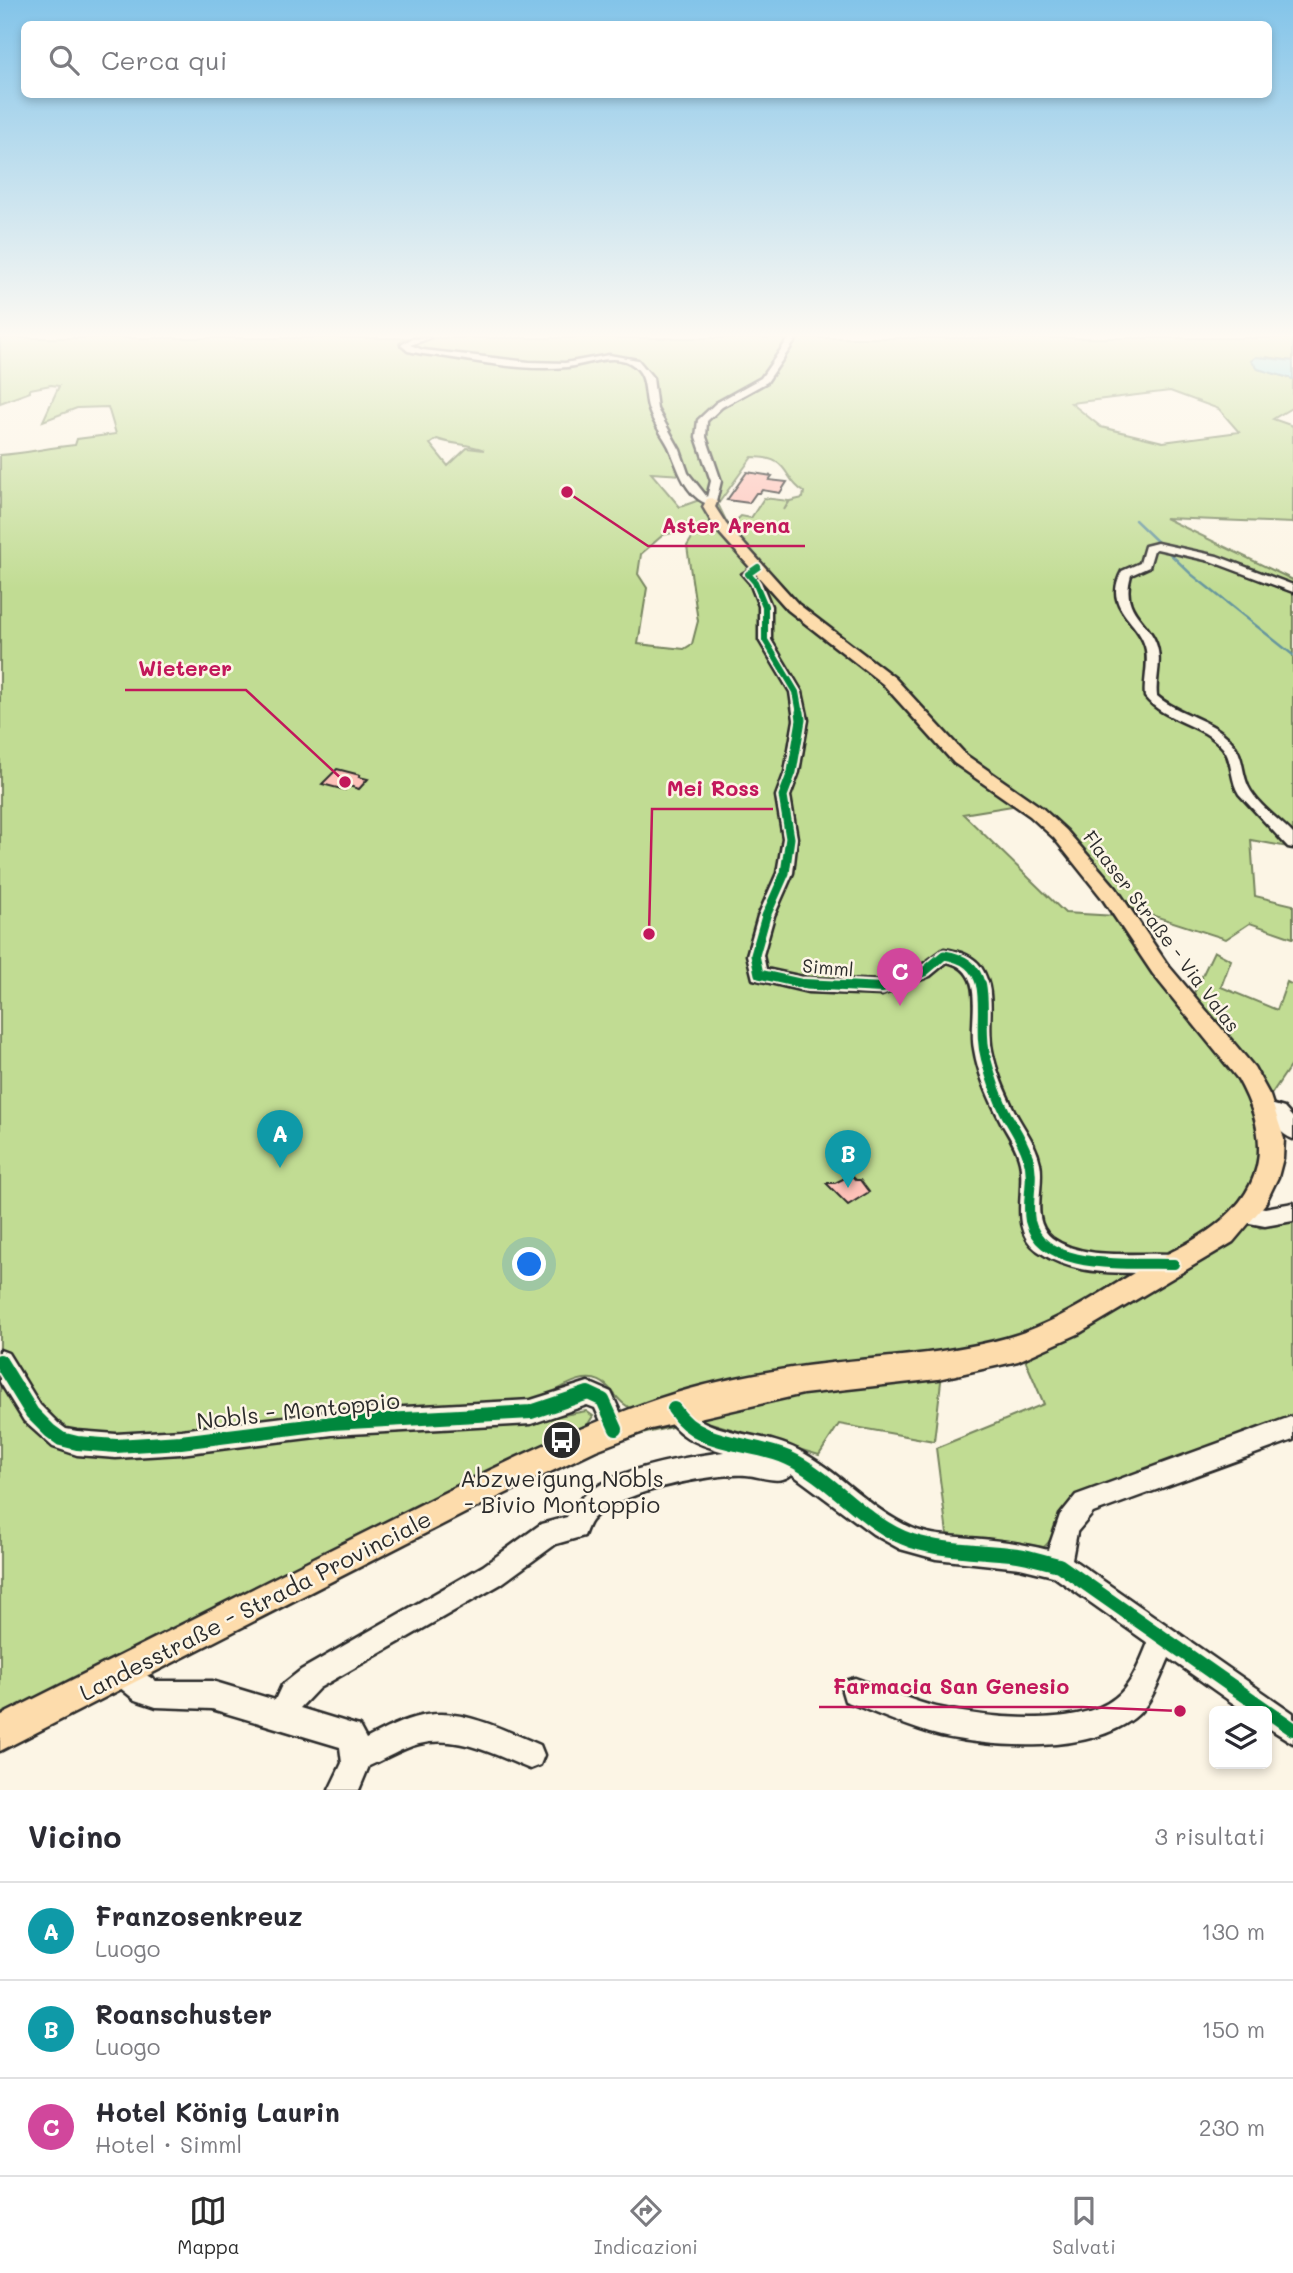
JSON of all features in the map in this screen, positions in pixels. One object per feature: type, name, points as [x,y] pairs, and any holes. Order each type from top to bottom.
[{"type":"main road","name":"Flaaser Straße - Via Valas","points":[[711,502],[709,508],[721,526],[810,623],[889,681],[960,759],[1036,812],[1060,834],[1109,893],[1160,969],[1246,1073],[1266,1111],[1272,1152],[1269,1176],[1246,1214],[1224,1234],[1174,1265]]},
{"type":"main road","name":"Landesstraße - Strada Provinciale","points":[[0,1734],[459,1501],[568,1448],[615,1429],[674,1409],[803,1380],[968,1360],[1035,1342],[1174,1265]]},
{"type":"street","points":[[660,422],[676,450],[683,474],[703,499],[711,502]]},
{"type":"street","name":"Flaaser Straße - Via Valas","points":[[703,422],[701,437],[716,481],[711,502]]},
{"type":"street","points":[[1293,589],[1213,558],[1159,546],[1147,549],[1145,565],[1124,576],[1125,603],[1130,616],[1146,634],[1152,647],[1155,668],[1150,685],[1152,697],[1164,708],[1194,721],[1221,738],[1238,760],[1238,778],[1244,791],[1293,843]]},
{"type":"street","name":"Simml","points":[[758,567],[748,574],[755,582],[765,606],[765,640],[796,692],[802,720],[792,772],[783,796],[790,838],[785,873],[766,916],[755,955],[759,974],[808,985],[882,988],[924,972],[944,956],[956,956],[975,970],[983,995],[983,1049],[1005,1112],[1025,1143],[1031,1168],[1028,1224],[1041,1241],[1060,1254],[1077,1261],[1174,1265]]},
{"type":"street","points":[[1266,1111],[1277,1114],[1293,1131]]},
{"type":"street","points":[[1246,1214],[1265,1217],[1293,1212]]},
{"type":"street","name":"Nobls - Montoppio","points":[[0,1361],[40,1422],[61,1439],[77,1443],[116,1446],[181,1442],[332,1423],[531,1412],[588,1393],[603,1400],[615,1429]]},
{"type":"street","points":[[674,1409],[677,1419],[692,1430],[777,1452],[791,1459],[882,1525],[909,1540],[936,1547],[1011,1554],[1059,1565],[1293,1729]]},
{"type":"street","points":[[1059,1565],[1066,1526],[1074,1512],[1084,1504],[1293,1428]]},
{"type":"street","points":[[282,1716],[292,1695],[310,1679],[492,1575],[550,1533],[575,1527],[582,1509],[600,1497],[633,1483],[677,1473],[745,1463],[781,1469],[791,1459]]},
{"type":"street","points":[[855,1691],[913,1713],[959,1725],[1033,1730],[1097,1724],[1126,1707],[1139,1689],[1164,1638]]},
{"type":"street","points":[[122,1673],[145,1690],[156,1694],[212,1695],[349,1736],[355,1742],[358,1757],[343,1790]]},
{"type":"street","points":[[358,1757],[408,1734],[430,1728],[465,1731],[530,1755]]},
{"type":"green space","points":[[112,422],[1094,422],[1101,427],[1163,442],[1239,432],[1230,422],[1280,422],[1293,426],[1293,523],[1165,518],[1293,580],[1293,848],[1251,840],[1255,896],[1293,905],[1293,938],[1250,923],[1226,939],[1126,907],[1031,803],[963,814],[1065,913],[1116,916],[1199,1004],[1194,993],[1214,951],[1231,960],[1221,987],[1277,1010],[1287,982],[1293,985],[1293,1062],[1256,1117],[1261,1147],[1260,1168],[1253,1188],[1238,1214],[1260,1228],[1293,1222],[1293,1418],[1071,1503],[1044,1547],[947,1534],[936,1448],[1044,1404],[1024,1357],[942,1373],[934,1441],[839,1424],[819,1455],[701,1420],[638,1435],[633,1409],[622,1403],[600,1381],[582,1379],[538,1401],[536,1420],[586,1411],[593,1416],[588,1424],[0,1720],[0,455],[75,445],[77,439],[116,434]],"holes":[[[437,439],[472,446],[484,450],[467,448],[448,466],[430,444]],[[752,457],[765,458],[780,464],[804,492],[803,498],[790,501],[784,510],[789,501],[764,498],[751,518],[741,516],[729,527],[718,504]],[[651,473],[683,475],[702,499],[680,507]],[[699,527],[687,546],[698,621],[692,644],[684,649],[638,644],[647,588],[638,574],[641,554],[663,535]]]},
{"type":"building","points":[[747,472],[772,476],[769,480],[787,482],[780,493],[762,490],[756,493],[749,503],[727,500]]},
{"type":"building","points":[[337,769],[368,779],[359,789],[349,786],[345,790],[322,784]]},
{"type":"building","points":[[851,1175],[860,1180],[869,1192],[848,1205],[826,1183],[835,1183]]},
{"type":"waterway","points":[[1135,520],[1191,574],[1293,655]]},
{"type":"cycle path","points":[[758,567],[748,574],[755,582],[765,606],[765,640],[796,692],[801,720],[792,772],[783,796],[790,838],[785,873],[766,916],[755,955],[759,974],[808,985],[882,988],[924,972],[944,955],[966,962],[976,972],[982,991],[982,1041],[990,1074],[1002,1105],[1028,1156],[1032,1174],[1029,1213],[1034,1232],[1054,1250],[1086,1261],[1174,1264]]},
{"type":"cycle path","points":[[0,1361],[32,1413],[61,1439],[77,1443],[116,1446],[181,1442],[332,1423],[531,1412],[588,1393],[603,1400],[616,1429]]},
{"type":"cycle path","points":[[674,1409],[681,1421],[708,1436],[791,1459],[882,1525],[909,1540],[936,1547],[1020,1555],[1059,1565],[1293,1729]]},
{"type":"place","name":"Aster Arena","points":[[567,492]]},
{"type":"place","name":"Wieterer","points":[[345,782]]},
{"type":"place","name":"Mei Ross","points":[[649,934]]},
{"type":"place","name":"Hotel König Laurin","points":[[900,1006]]},
{"type":"place","name":"Franzosenkreuz","points":[[280,1168]]},
{"type":"place","name":"Roanschuster","points":[[848,1188]]},
{"type":"place","name":"Abzweigung Nobls - Bivio Montoppio","points":[[562,1440]]},
{"type":"place","name":"Farmacia San Genesio","points":[[1180,1711]]}]
